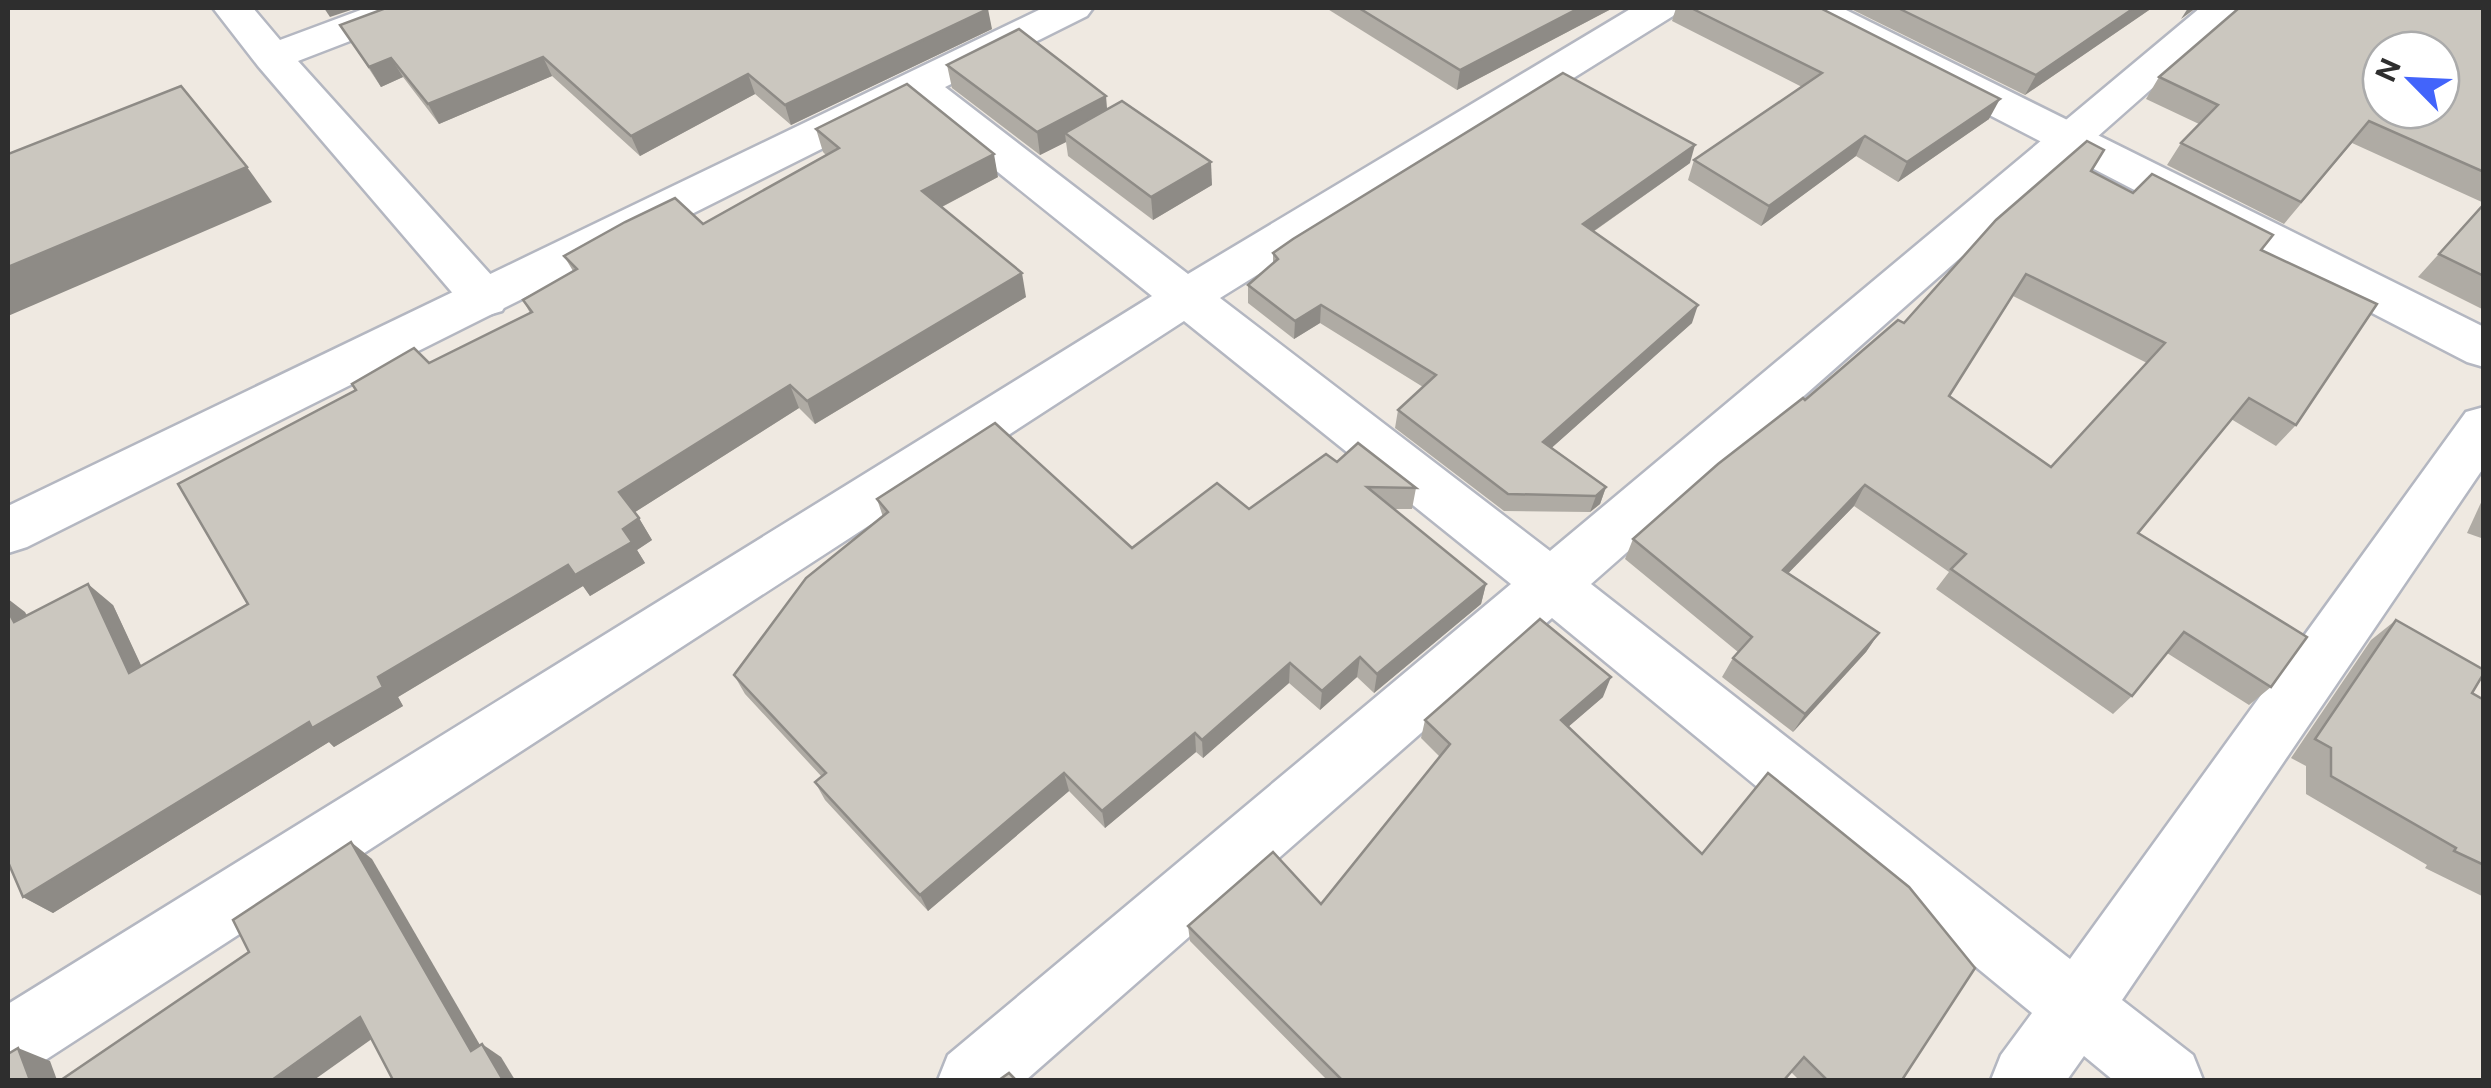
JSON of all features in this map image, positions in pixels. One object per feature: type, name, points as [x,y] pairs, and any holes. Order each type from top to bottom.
[{"type":"street","points":[[234,8],[272,57],[485,299]]},
{"type":"street","points":[[272,57],[401,8]]},
{"type":"street","points":[[8,531],[1072,8]]},
{"type":"street","points":[[8,1043],[1186,297],[1659,8]]},
{"type":"street","points":[[1812,8],[2484,349]]},
{"type":"street","points":[[973,1080],[2223,8]]},
{"type":"street","points":[[917,86],[1551,584],[2168,1080]]},
{"type":"street","points":[[2026,1080],[2079,1010],[2484,426]]},
{"type":"building","points":[[386,8],[988,9],[785,105],[748,74],[631,136],[543,57],[428,104],[391,58],[369,67],[340,25]]},
{"type":"building","points":[[1359,8],[1579,8],[1460,70]]},
{"type":"building","points":[[1691,8],[1820,8],[2000,99],[1907,162],[1865,136],[1769,206],[1694,160],[1822,73]]},
{"type":"building","points":[[1898,8],[2134,8],[2036,75]]},
{"type":"building","points":[[2239,8],[2484,8],[2484,172],[2389,130],[2461,130],[2461,30],[2361,30],[2361,130],[2301,202],[2181,143],[2218,105],[2159,77]]},
{"type":"building","points":[[1019,29],[1106,96],[1037,132],[947,65]]},
{"type":"building","points":[[1563,73],[1695,145],[1583,224],[1698,305],[1543,442],[1606,487],[1596,496],[1508,494],[1398,410],[1436,375],[1321,305],[1295,321],[1248,285],[1278,259],[1273,253],[1293,239]]},
{"type":"building","points":[[907,84],[994,154],[922,191],[1022,273],[807,401],[790,385],[619,492],[639,518],[623,529],[632,542],[575,575],[568,565],[378,677],[383,687],[312,728],[309,722],[23,897],[8,862],[8,611],[14,622],[88,584],[129,673],[248,604],[178,484],[356,390],[352,384],[414,348],[429,363],[532,312],[523,300],[577,269],[564,256],[625,222],[675,198],[703,224],[839,148],[816,129]]},
{"type":"building","points":[[181,86],[247,167],[8,267],[8,154]]},
{"type":"building","points":[[1122,101],[1211,162],[1151,197],[1065,133]]},
{"type":"building","points":[[2087,141],[2104,150],[2091,171],[2133,193],[2152,174],[2273,235],[2261,250],[2377,304],[2296,425],[2249,398],[2138,533],[2307,637],[2271,687],[2184,632],[2132,696],[1951,569],[1966,554],[1865,485],[1783,570],[1879,633],[1805,714],[1733,658],[1752,637],[1633,539],[1718,464],[1805,400],[1898,320],[1904,323],[1996,220]],"holes":[[[2026,274],[2165,343],[2051,467],[1949,396]]]},
{"type":"building","points":[[2484,204],[2484,276],[2439,254]]},
{"type":"building","points":[[995,423],[1132,548],[1217,483],[1249,509],[1326,454],[1337,462],[1358,443],[1416,488],[1367,487],[1486,584],[1377,674],[1360,657],[1322,691],[1290,663],[1202,740],[1195,733],[1102,811],[1064,773],[920,895],[815,782],[826,773],[734,675],[806,578],[888,512],[877,499]]},
{"type":"building","points":[[1540,619],[1611,677],[1561,720],[1702,854],[1768,773],[1909,887],[1975,968],[1902,1080],[1827,1080],[1804,1057],[1784,1080],[1342,1080],[1188,926],[1273,852],[1321,904],[1450,744],[1425,720]]},
{"type":"building","points":[[2396,620],[2484,670],[2472,693],[2484,700],[2484,865],[2331,776],[2331,748],[2315,739]]},
{"type":"building","points":[[351,842],[471,1051],[482,1044],[503,1080],[393,1080],[360,1017],[272,1080],[61,1080],[249,952],[233,920]]},
{"type":"building","points":[[18,1048],[30,1080],[8,1080],[8,1054]]}]
